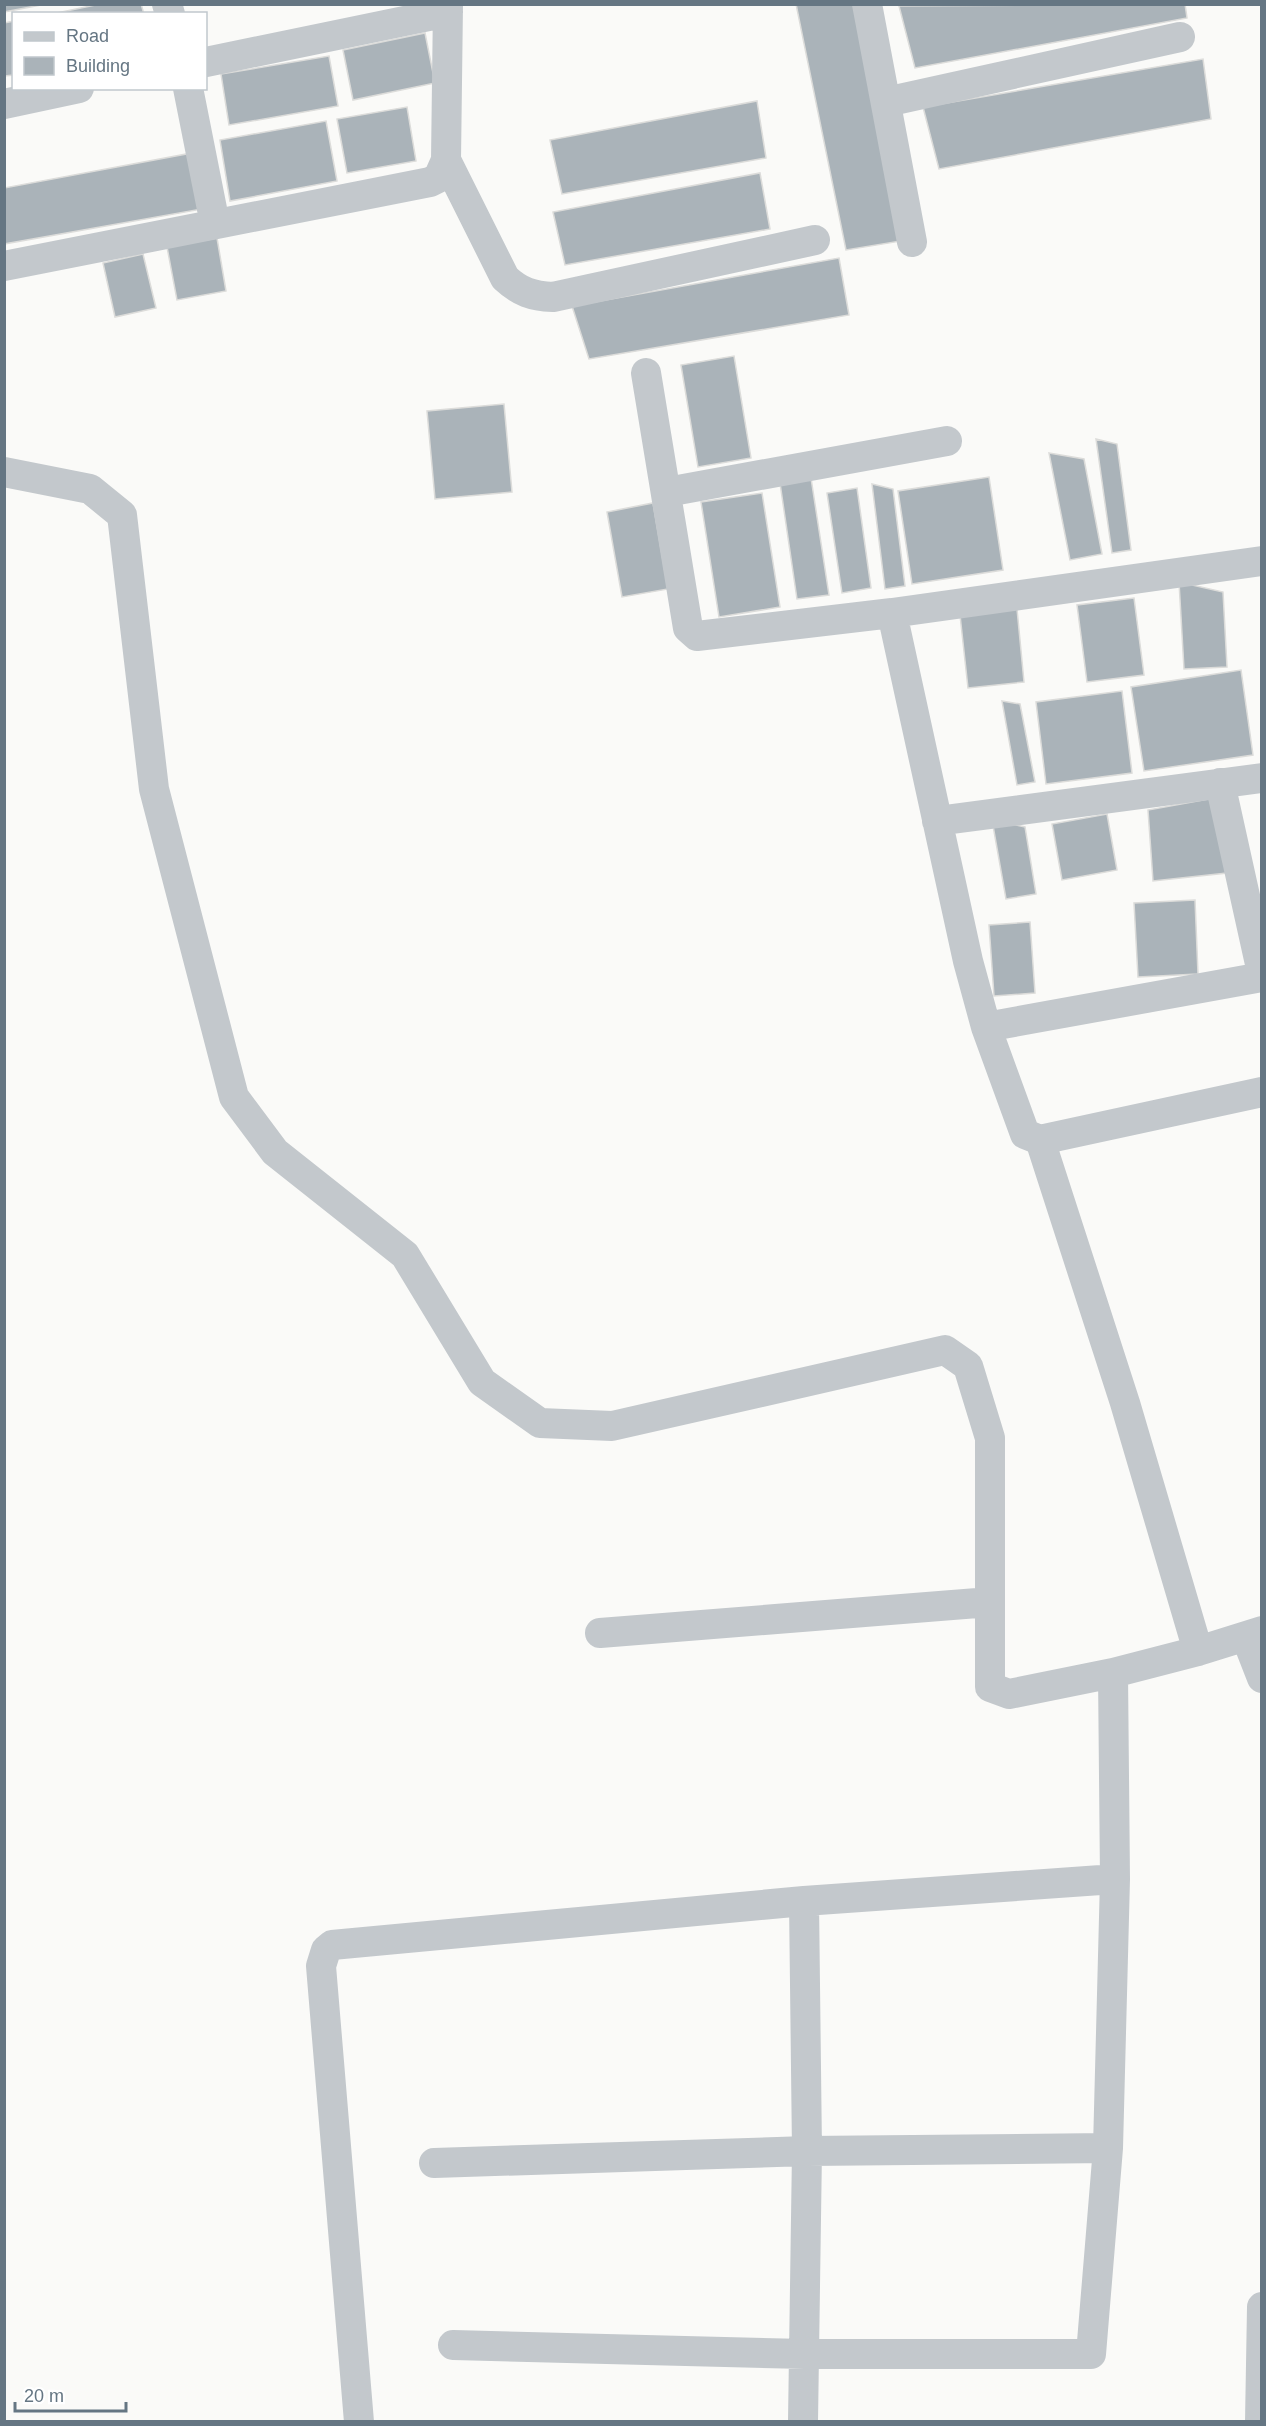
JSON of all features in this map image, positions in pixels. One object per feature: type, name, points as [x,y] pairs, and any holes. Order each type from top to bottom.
[{"type":"street","points":[[867,4],[912,242]]},
{"type":"street","points":[[4,266],[430,182],[438,178],[446,160],[448,8],[207,62]]},
{"type":"street","points":[[886,102],[1180,37]]},
{"type":"street","points":[[4,104],[70,90]]},
{"type":"street","points":[[188,90],[215,224]]},
{"type":"street","points":[[446,160],[505,278],[517,289],[534,296],[553,297],[814,240]]},
{"type":"street","points":[[646,373],[688,628],[697,636],[892,613],[1262,561]]},
{"type":"street","points":[[667,492],[947,441]]},
{"type":"street","points":[[4,472],[90,489],[122,515],[154,789],[234,1097],[275,1152],[405,1255],[482,1382],[540,1423],[612,1426],[945,1350],[968,1366],[990,1438],[990,1687],[1009,1694],[1113,1673],[1254,1634],[1261,1676]]},
{"type":"street","points":[[892,613],[968,961],[986,1027],[1020,1126],[1025,1134],[1040,1140],[1262,1092]]},
{"type":"street","points":[[937,821],[1262,778]]},
{"type":"street","points":[[986,1027],[1262,975],[1220,783]]},
{"type":"street","points":[[1040,1140],[1125,1403],[1198,1651]]},
{"type":"street","points":[[600,1633],[990,1602]]},
{"type":"street","points":[[453,2345],[805,2355],[1091,2354],[1108,2148],[1115,1879],[1113,1673]]},
{"type":"street","points":[[359,2421],[321,1966],[326,1950],[332,1945],[804,1901],[1115,1879]]},
{"type":"street","points":[[803,2421],[807,2151],[804,1901]]},
{"type":"street","points":[[434,2163],[807,2151],[1108,2148]]},
{"type":"street","points":[[1260,2421],[1262,2307]]},
{"type":"building","points":[[4,4],[46,4],[4,12]]},
{"type":"building","points":[[100,4],[141,4],[143,12],[62,12]]},
{"type":"building","points":[[796,4],[856,4],[901,241],[846,250]]},
{"type":"building","points":[[1185,4],[1187,18],[915,68],[899,6]]},
{"type":"building","points":[[12,21],[12,75],[4,76],[4,23]]},
{"type":"building","points":[[425,33],[435,83],[353,100],[343,50]]},
{"type":"building","points":[[329,56],[338,106],[229,125],[221,74]]},
{"type":"building","points":[[1203,59],[1211,119],[939,169],[923,107]]},
{"type":"building","points":[[757,101],[766,158],[562,194],[550,140]]},
{"type":"building","points":[[407,107],[416,161],[347,173],[337,119]]},
{"type":"building","points":[[326,121],[337,181],[230,201],[220,140]]},
{"type":"building","points":[[192,153],[202,209],[4,244],[4,188]]},
{"type":"building","points":[[760,173],[770,229],[565,265],[553,212]]},
{"type":"building","points":[[217,238],[226,291],[177,300],[167,247]]},
{"type":"building","points":[[143,254],[156,308],[115,317],[103,263]]},
{"type":"building","points":[[839,258],[849,315],[589,359],[572,306]]},
{"type":"building","points":[[734,356],[751,458],[698,467],[681,365]]},
{"type":"building","points":[[504,404],[512,492],[435,499],[427,411]]},
{"type":"building","points":[[1096,439],[1117,444],[1131,550],[1112,553]]},
{"type":"building","points":[[1049,453],[1084,459],[1102,554],[1070,560]]},
{"type":"building","points":[[989,477],[1003,570],[912,584],[898,491]]},
{"type":"building","points":[[811,478],[829,595],[797,599],[780,483]]},
{"type":"building","points":[[872,484],[893,489],[905,586],[885,589]]},
{"type":"building","points":[[857,488],[871,588],[842,593],[827,493]]},
{"type":"building","points":[[762,493],[780,607],[719,617],[701,502]]},
{"type":"building","points":[[653,503],[668,589],[622,597],[607,512]]},
{"type":"building","points":[[1179,582],[1223,592],[1227,667],[1184,669]]},
{"type":"building","points":[[1134,598],[1144,675],[1087,682],[1077,605]]},
{"type":"building","points":[[1017,609],[1024,682],[968,688],[960,615]]},
{"type":"building","points":[[1241,670],[1253,755],[1144,771],[1131,687]]},
{"type":"building","points":[[1122,691],[1132,773],[1046,784],[1036,702]]},
{"type":"building","points":[[1002,701],[1020,704],[1035,782],[1017,785]]},
{"type":"building","points":[[1214,798],[1227,873],[1153,881],[1148,810]]},
{"type":"building","points":[[1107,814],[1117,870],[1062,880],[1052,824]]},
{"type":"building","points":[[992,820],[1025,827],[1036,894],[1006,899]]},
{"type":"building","points":[[1195,900],[1198,974],[1138,977],[1134,903]]},
{"type":"building","points":[[1030,922],[1035,993],[994,996],[989,925]]}]
